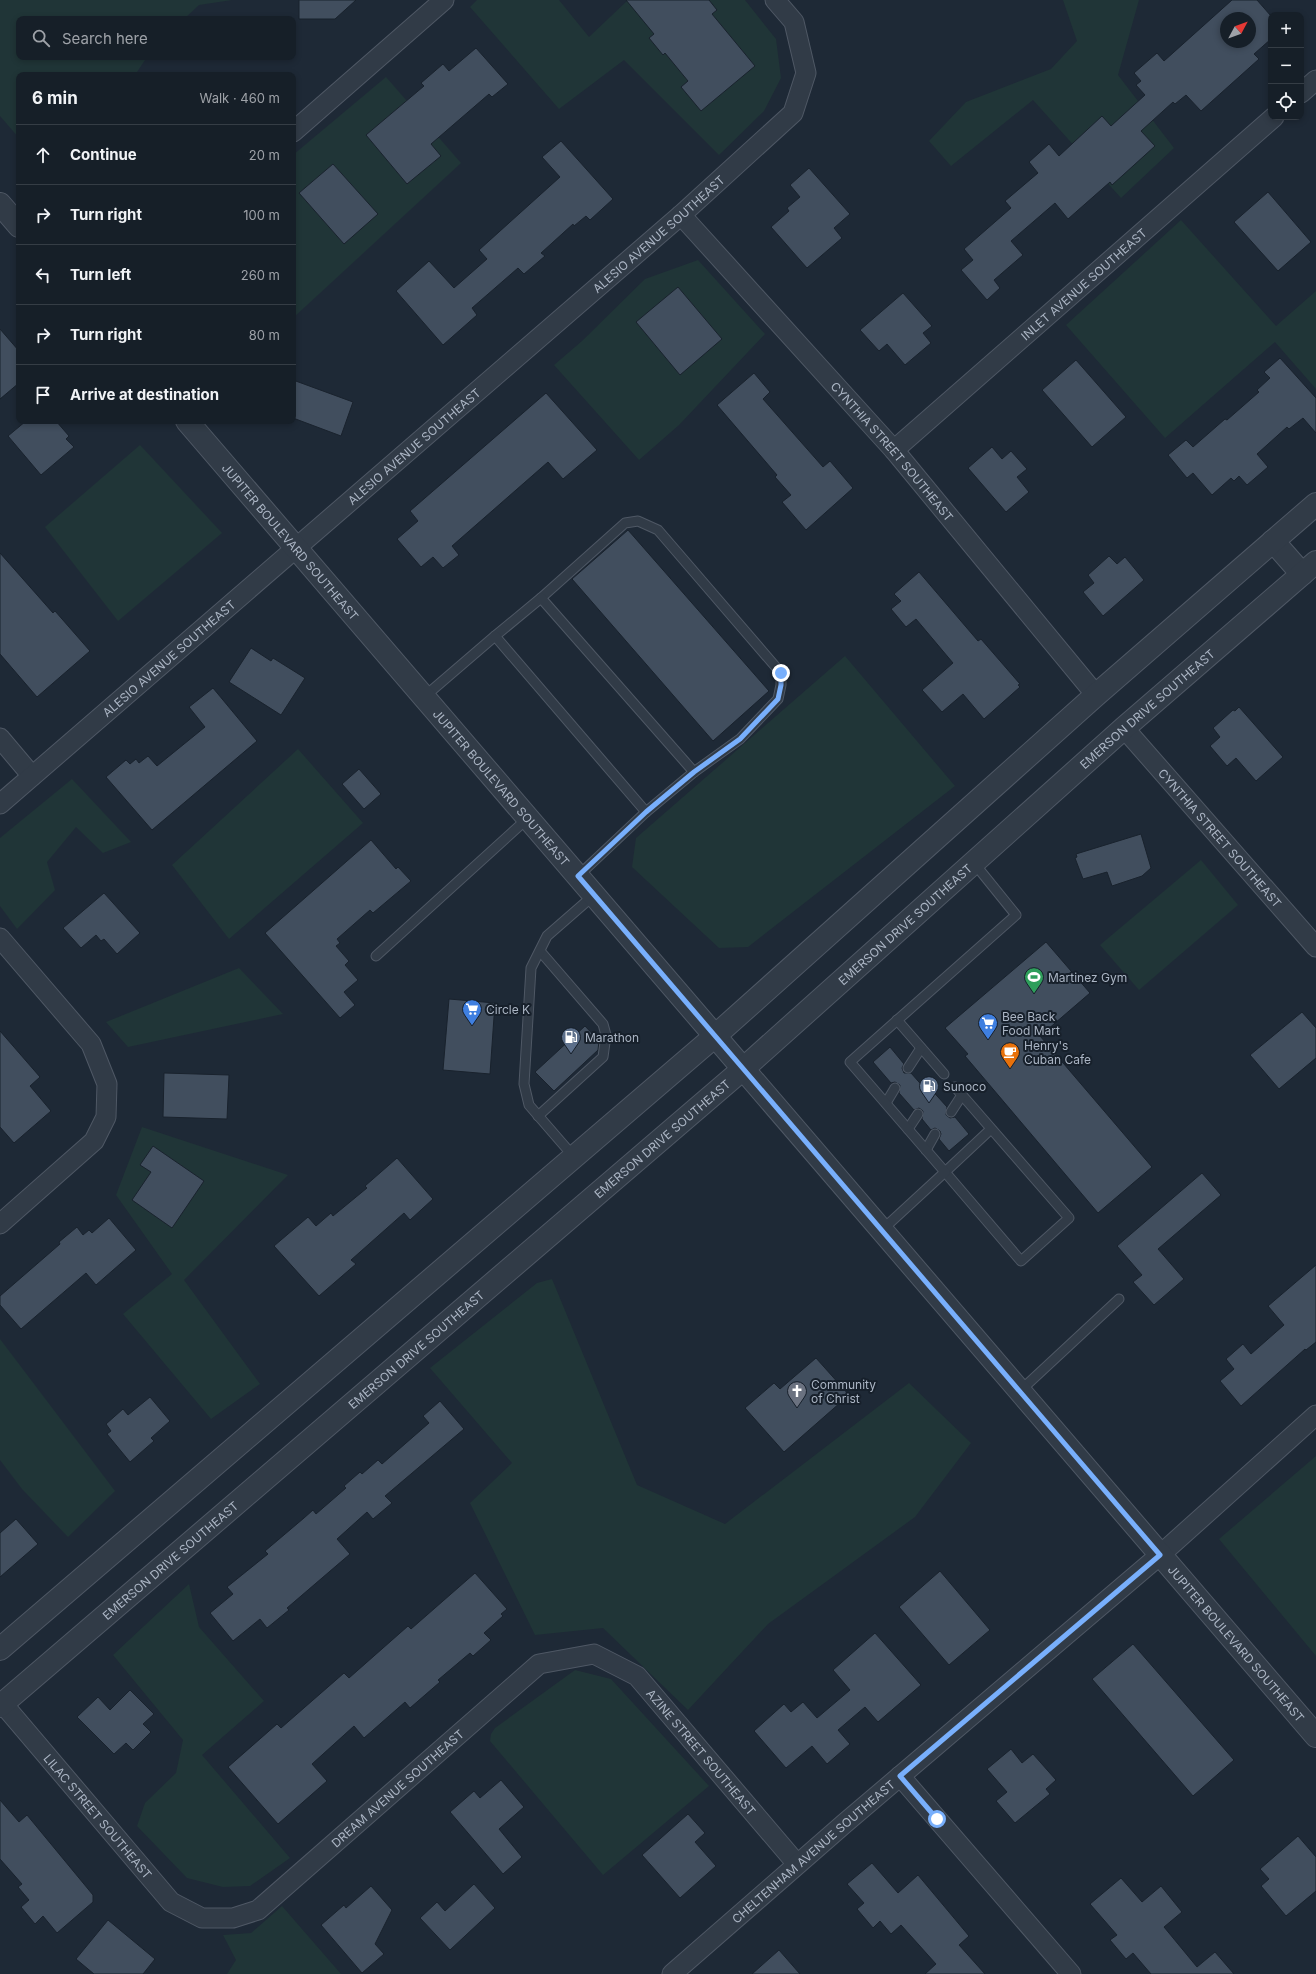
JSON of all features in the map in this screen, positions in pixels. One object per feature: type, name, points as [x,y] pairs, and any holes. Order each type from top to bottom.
[{"type":"street","points":[[296,129],[444,0]]},
{"type":"street","name":"ALESIO AVENUE SOUTHEAST","points":[[0,804],[681,215],[793,113],[806,73],[794,22],[775,0]]},
{"type":"street","points":[[1304,90],[1316,80]]},
{"type":"street","name":"INLET AVENUE SOUTHEAST","points":[[894,450],[1271,120]]},
{"type":"street","points":[[0,204],[16,223]]},
{"type":"street","name":"CYNTHIA STREET SOUTHEAST","points":[[681,215],[894,450],[1096,695]]},
{"type":"street","name":"JUPITER BOULEVARD SOUTHEAST","points":[[190,424],[1316,1736]]},
{"type":"street","points":[[0,1649],[715,1036],[1096,695],[1316,504]]},
{"type":"street","points":[[1273,541],[1309,568]]},
{"type":"street","name":"EMERSON DRIVE SOUTHEAST","points":[[2,1705],[743,1069],[1124,728],[1309,568]]},
{"type":"street","name":"CYNTHIA STREET SOUTHEAST","points":[[1124,728],[1316,947]]},
{"type":"street","points":[[0,738],[32,776]]},
{"type":"street","points":[[0,938],[91,1044],[107,1084],[106,1117],[94,1141],[0,1224]]},
{"type":"street","name":"CHELTENHAM AVENUE SOUTHEAST","points":[[672,1974],[797,1864],[1160,1555],[1316,1415]]},
{"type":"street","name":"AZINE STREET SOUTHEAST","points":[[594,1654],[636,1676],[797,1864]]},
{"type":"street","name":"DREAM AVENUE SOUTHEAST","points":[[202,1918],[233,1918],[258,1910],[540,1664],[594,1654]]},
{"type":"street","name":"LILAC STREET SOUTHEAST","points":[[2,1705],[171,1902],[202,1918]]},
{"type":"street","points":[[900,1776],[1071,1974]]},
{"type":"lane","points":[[424,697],[541,598],[625,523],[638,521],[658,530],[781,673],[781,685],[778,699],[740,739],[694,772],[646,812],[578,876]]},
{"type":"lane","points":[[541,598],[694,772]]},
{"type":"lane","points":[[495,636],[646,812]]},
{"type":"lane","points":[[376,956],[528,818]]},
{"type":"lane","points":[[955,1087],[1069,1218],[1022,1262],[850,1062],[1016,915],[974,863]]},
{"type":"lane","points":[[574,1157],[529,1105],[524,1084],[531,968],[547,936],[594,895]]},
{"type":"lane","points":[[538,1116],[603,1057],[606,1034],[603,1024],[540,951]]},
{"type":"lane","points":[[897,1020],[944,1074]]},
{"type":"lane","points":[[908,1068],[921,1048]]},
{"type":"lane","points":[[886,1103],[895,1088]]},
{"type":"lane","points":[[951,1112],[962,1095]]},
{"type":"lane","points":[[908,1129],[918,1114]]},
{"type":"lane","points":[[882,1230],[991,1129]]},
{"type":"lane","points":[[926,1150],[935,1134]]},
{"type":"lane","points":[[1019,1391],[1119,1300]]},
{"type":"green space","points":[[0,0],[232,0],[199,5],[187,16],[16,16],[16,60],[145,60],[137,72],[16,72],[16,135],[0,116]]},
{"type":"green space","points":[[477,0],[559,0],[589,37],[628,0],[745,0],[776,39],[781,78],[764,111],[719,155],[624,60],[559,109],[470,7]]},
{"type":"green space","points":[[1063,0],[1139,0],[1118,75],[1174,148],[1121,198],[1033,100],[951,166],[929,141],[966,102],[1051,69],[1077,41]]},
{"type":"green space","points":[[386,77],[461,163],[296,315],[296,152]]},
{"type":"green space","points":[[1181,220],[1276,326],[1316,291],[1316,389],[1275,342],[1165,438],[1066,325]]},
{"type":"green space","points":[[698,260],[765,334],[679,425],[639,460],[554,365],[582,341],[645,279]]},
{"type":"green space","points":[[140,445],[222,533],[118,621],[45,527]]},
{"type":"green space","points":[[845,656],[955,786],[748,947],[719,948],[632,867],[636,838]]},
{"type":"green space","points":[[298,749],[363,823],[229,939],[172,865]]},
{"type":"green space","points":[[72,779],[131,842],[103,853],[76,827],[47,862],[55,890],[17,929],[0,906],[0,838]]},
{"type":"green space","points":[[1201,860],[1238,905],[1139,990],[1100,945]]},
{"type":"green space","points":[[239,968],[283,1014],[128,1047],[106,1022]]},
{"type":"green space","points":[[142,1127],[288,1175],[184,1280],[260,1384],[211,1419],[123,1314],[172,1274],[116,1195]]},
{"type":"green space","points":[[552,1279],[637,1485],[725,1524],[909,1383],[971,1443],[915,1517],[768,1624],[688,1710],[603,1628],[535,1635],[470,1503],[512,1463],[430,1368],[537,1283]]},
{"type":"green space","points":[[0,1339],[115,1491],[68,1537],[22,1489],[0,1460]]},
{"type":"green space","points":[[1316,1456],[1316,1656],[1219,1539]]},
{"type":"green space","points":[[189,1584],[199,1627],[264,1701],[202,1755],[290,1858],[250,1886],[223,1887],[187,1878],[137,1826],[145,1803],[176,1773],[183,1740],[113,1655]]},
{"type":"green space","points":[[575,1670],[611,1679],[709,1786],[603,1875],[490,1741],[491,1734],[495,1728]]},
{"type":"green space","points":[[282,1906],[341,1974],[227,1974],[236,1960],[223,1935],[251,1933]]},
{"type":"building","points":[[299,0],[356,0],[335,19],[299,19]]},
{"type":"building","points":[[626,0],[709,0],[717,10],[712,14],[755,66],[701,111],[681,87],[688,81],[665,53],[663,55],[649,38],[654,34]]},
{"type":"building","points":[[1232,0],[1257,0],[1268,13],[1268,42],[1254,54],[1259,59],[1201,111],[1186,95],[1175,104],[1173,102],[1141,131],[1155,146],[1112,185],[1110,182],[1068,219],[1055,203],[1011,241],[1023,255],[994,280],[1000,288],[987,300],[961,270],[973,260],[964,249],[1011,208],[1005,201],[1038,173],[1029,162],[1049,144],[1059,156],[1102,116],[1111,126],[1145,95],[1136,85],[1141,81],[1134,73],[1157,53],[1164,61]]},
{"type":"building","points":[[476,48],[508,84],[492,97],[489,94],[431,144],[441,156],[407,184],[366,135],[424,86],[421,83],[443,64],[449,71]]},
{"type":"building","points":[[561,141],[613,199],[590,220],[586,216],[574,226],[573,224],[541,253],[545,256],[524,274],[518,268],[472,308],[477,315],[443,345],[396,291],[429,261],[454,288],[487,259],[479,250],[560,177],[542,157]]},
{"type":"building","points":[[333,164],[378,214],[344,244],[299,193]]},
{"type":"building","points":[[809,168],[850,214],[834,228],[842,238],[807,268],[771,227],[789,211],[787,208],[800,197],[790,185]]},
{"type":"building","points":[[1268,192],[1311,242],[1278,271],[1234,222]]},
{"type":"building","points":[[678,287],[722,339],[680,375],[636,322]]},
{"type":"building","points":[[903,293],[932,326],[923,333],[931,343],[905,365],[887,344],[879,351],[860,330]]},
{"type":"building","points":[[0,329],[16,348],[16,386],[0,399]]},
{"type":"building","points":[[1280,358],[1316,398],[1316,433],[1303,418],[1289,429],[1287,427],[1257,454],[1268,467],[1247,485],[1239,476],[1234,481],[1231,478],[1212,495],[1193,473],[1187,478],[1168,455],[1186,440],[1193,447],[1225,419],[1227,420],[1259,392],[1257,390],[1270,378],[1264,372]]},
{"type":"building","points":[[1076,360],[1126,417],[1092,447],[1042,390]]},
{"type":"building","points":[[754,373],[770,392],[763,399],[823,467],[830,461],[853,488],[806,530],[782,502],[791,495],[775,477],[777,475],[717,405]]},
{"type":"building","points":[[296,381],[353,402],[341,436],[296,419]]},
{"type":"building","points":[[546,393],[597,450],[563,479],[548,462],[452,546],[459,555],[443,568],[433,557],[421,567],[397,539],[418,521],[410,511]]},
{"type":"building","points":[[22,424],[59,424],[69,436],[66,439],[74,447],[41,475],[8,436]]},
{"type":"building","points":[[992,447],[1002,459],[1011,451],[1027,469],[1017,477],[1029,492],[1006,512],[968,468]]},
{"type":"building","points":[[628,530],[769,691],[713,741],[572,579]]},
{"type":"building","points":[[0,553],[53,613],[55,611],[90,651],[37,697],[0,654]]},
{"type":"building","points":[[1109,556],[1117,564],[1125,557],[1144,580],[1103,616],[1083,592],[1094,583],[1088,575]]},
{"type":"building","points":[[919,572],[978,641],[981,639],[1020,684],[1018,685],[1020,687],[984,719],[963,694],[942,712],[922,690],[953,663],[916,619],[906,627],[891,609],[901,601],[894,594]]},
{"type":"building","points":[[251,648],[271,661],[273,658],[305,678],[281,715],[229,682]]},
{"type":"building","points":[[213,688],[257,741],[152,830],[106,777],[126,760],[130,764],[136,759],[139,763],[148,756],[157,766],[205,727],[189,707]]},
{"type":"building","points":[[1239,707],[1283,757],[1256,781],[1236,758],[1227,766],[1210,746],[1220,737],[1213,728],[1233,710],[1235,711]]},
{"type":"building","points":[[359,769],[381,794],[364,809],[342,784]]},
{"type":"building","points":[[1141,834],[1151,868],[1142,876],[1112,886],[1107,872],[1083,879],[1075,858],[1077,857],[1076,854]]},
{"type":"building","points":[[371,840],[396,869],[398,867],[411,881],[373,913],[370,910],[337,939],[340,943],[336,946],[349,961],[345,965],[358,980],[344,992],[355,1005],[340,1018],[265,933]]},
{"type":"building","points":[[104,893],[140,933],[117,954],[104,939],[101,941],[96,935],[81,948],[63,928]]},
{"type":"building","points":[[1046,942],[1090,993],[1040,1036],[1152,1167],[1098,1213],[965,1056],[968,1054],[945,1028]]},
{"type":"building","points":[[449,999],[495,1003],[490,1074],[443,1070]]},
{"type":"building","points":[[1302,1012],[1316,1028],[1316,1058],[1279,1089],[1250,1055]]},
{"type":"building","points":[[585,1026],[599,1041],[598,1050],[554,1091],[535,1072]]},
{"type":"building","points":[[0,1031],[40,1077],[30,1086],[51,1111],[14,1143],[0,1127]]},
{"type":"building","points":[[890,1047],[904,1064],[902,1068],[904,1073],[911,1073],[926,1090],[929,1087],[947,1107],[946,1115],[950,1118],[955,1117],[969,1134],[949,1151],[939,1139],[941,1134],[940,1131],[935,1128],[931,1130],[922,1119],[923,1111],[919,1108],[914,1110],[899,1093],[900,1085],[895,1082],[891,1083],[873,1062]]},
{"type":"building","points":[[164,1073],[229,1075],[227,1119],[163,1117]]},
{"type":"building","points":[[153,1146],[204,1181],[172,1228],[132,1200],[151,1172],[140,1165]]},
{"type":"building","points":[[397,1158],[433,1199],[410,1220],[404,1213],[351,1260],[356,1264],[319,1296],[274,1246],[308,1217],[316,1226],[331,1213],[333,1216],[367,1188],[365,1186]]},
{"type":"building","points":[[1202,1173],[1221,1195],[1158,1249],[1184,1279],[1154,1305],[1133,1282],[1142,1275],[1117,1246]]},
{"type":"building","points":[[109,1218],[136,1250],[96,1285],[86,1273],[21,1329],[0,1305],[0,1296],[60,1244],[59,1242],[77,1227],[83,1235],[89,1230],[92,1233]]},
{"type":"building","points":[[1316,1265],[1316,1342],[1306,1350],[1305,1349],[1241,1406],[1220,1381],[1234,1369],[1226,1359],[1243,1344],[1251,1354],[1284,1325],[1268,1306]]},
{"type":"building","points":[[816,1358],[849,1395],[784,1452],[745,1408],[774,1383],[780,1389]]},
{"type":"building","points":[[150,1397],[170,1421],[151,1438],[154,1441],[130,1462],[107,1434],[111,1431],[106,1424],[123,1409],[128,1415]]},
{"type":"building","points":[[440,1401],[464,1429],[385,1496],[392,1503],[373,1519],[367,1512],[337,1539],[350,1554],[287,1608],[289,1610],[267,1628],[260,1619],[233,1641],[210,1613],[233,1594],[227,1587],[268,1554],[265,1551],[313,1510],[316,1514],[346,1488],[344,1486],[360,1472],[362,1474],[378,1460],[382,1464],[429,1423],[423,1416]]},
{"type":"building","points":[[16,1519],[38,1544],[0,1577],[0,1533]]},
{"type":"building","points":[[940,1571],[990,1630],[949,1665],[899,1607]]},
{"type":"building","points":[[475,1573],[507,1609],[501,1614],[503,1616],[484,1633],[491,1640],[473,1656],[470,1653],[438,1680],[440,1682],[410,1708],[405,1702],[364,1738],[354,1726],[312,1764],[327,1781],[278,1824],[228,1767],[277,1724],[281,1728],[344,1673],[349,1678],[408,1626],[411,1629]]},
{"type":"building","points":[[875,1633],[921,1685],[878,1722],[865,1707],[838,1730],[850,1744],[827,1764],[812,1746],[786,1768],[754,1731],[784,1704],[791,1712],[803,1702],[817,1718],[850,1690],[833,1670]]},
{"type":"building","points":[[1133,1644],[1234,1760],[1193,1796],[1092,1679]]},
{"type":"building","points":[[130,1690],[154,1714],[143,1724],[151,1732],[133,1750],[126,1743],[114,1754],[77,1717],[98,1697],[110,1710]]},
{"type":"building","points":[[1011,1749],[1022,1763],[1033,1754],[1056,1780],[1046,1789],[1050,1794],[1015,1823],[996,1801],[1007,1792],[987,1769]]},
{"type":"building","points":[[501,1780],[524,1807],[499,1829],[522,1857],[503,1874],[450,1812],[474,1791],[480,1798]]},
{"type":"building","points":[[0,1800],[19,1822],[27,1815],[93,1895],[93,1902],[57,1933],[43,1916],[35,1924],[21,1907],[29,1900],[18,1887],[22,1884],[0,1859]]},
{"type":"building","points":[[688,1814],[705,1833],[695,1842],[716,1866],[680,1898],[642,1855]]},
{"type":"building","points":[[1298,1836],[1316,1857],[1316,1891],[1286,1916],[1261,1886],[1269,1879],[1260,1869]]},
{"type":"building","points":[[872,1863],[898,1893],[918,1875],[969,1936],[959,1945],[985,1974],[925,1974],[936,1964],[901,1925],[891,1934],[880,1921],[873,1928],[857,1909],[864,1903],[847,1884]]},
{"type":"building","points":[[1121,1878],[1142,1902],[1161,1886],[1182,1912],[1164,1927],[1197,1967],[1215,1952],[1234,1974],[1151,1974],[1133,1953],[1126,1959],[1110,1940],[1117,1935],[1090,1904]]},
{"type":"building","points":[[474,1884],[495,1908],[450,1950],[420,1918],[437,1902],[445,1911]]},
{"type":"building","points":[[371,1886],[392,1910],[375,1944],[384,1954],[362,1973],[321,1925],[344,1905],[346,1908]]},
{"type":"building","points":[[108,1920],[155,1959],[143,1974],[94,1974],[76,1959]]},
{"type":"building","points":[[779,1950],[800,1974],[752,1974]]},
{"type":"place","name":"Martinez Gym","points":[[1034,994]]},
{"type":"place","name":"Circle K","points":[[472,1026]]},
{"type":"place","name":"Bee Back Food Mart","points":[[988,1040]]},
{"type":"place","name":"Marathon","points":[[571,1054]]},
{"type":"place","name":"Henry's Cuban Cafe","points":[[1010,1069]]},
{"type":"place","name":"Sunoco","points":[[929,1103]]},
{"type":"place","name":"Community of Christ","points":[[797,1408]]},
{"type":"route","points":[[781,673],[781,685],[778,699],[740,739],[694,772],[646,812],[578,876],[1160,1555],[900,1776],[937,1819]]}]
